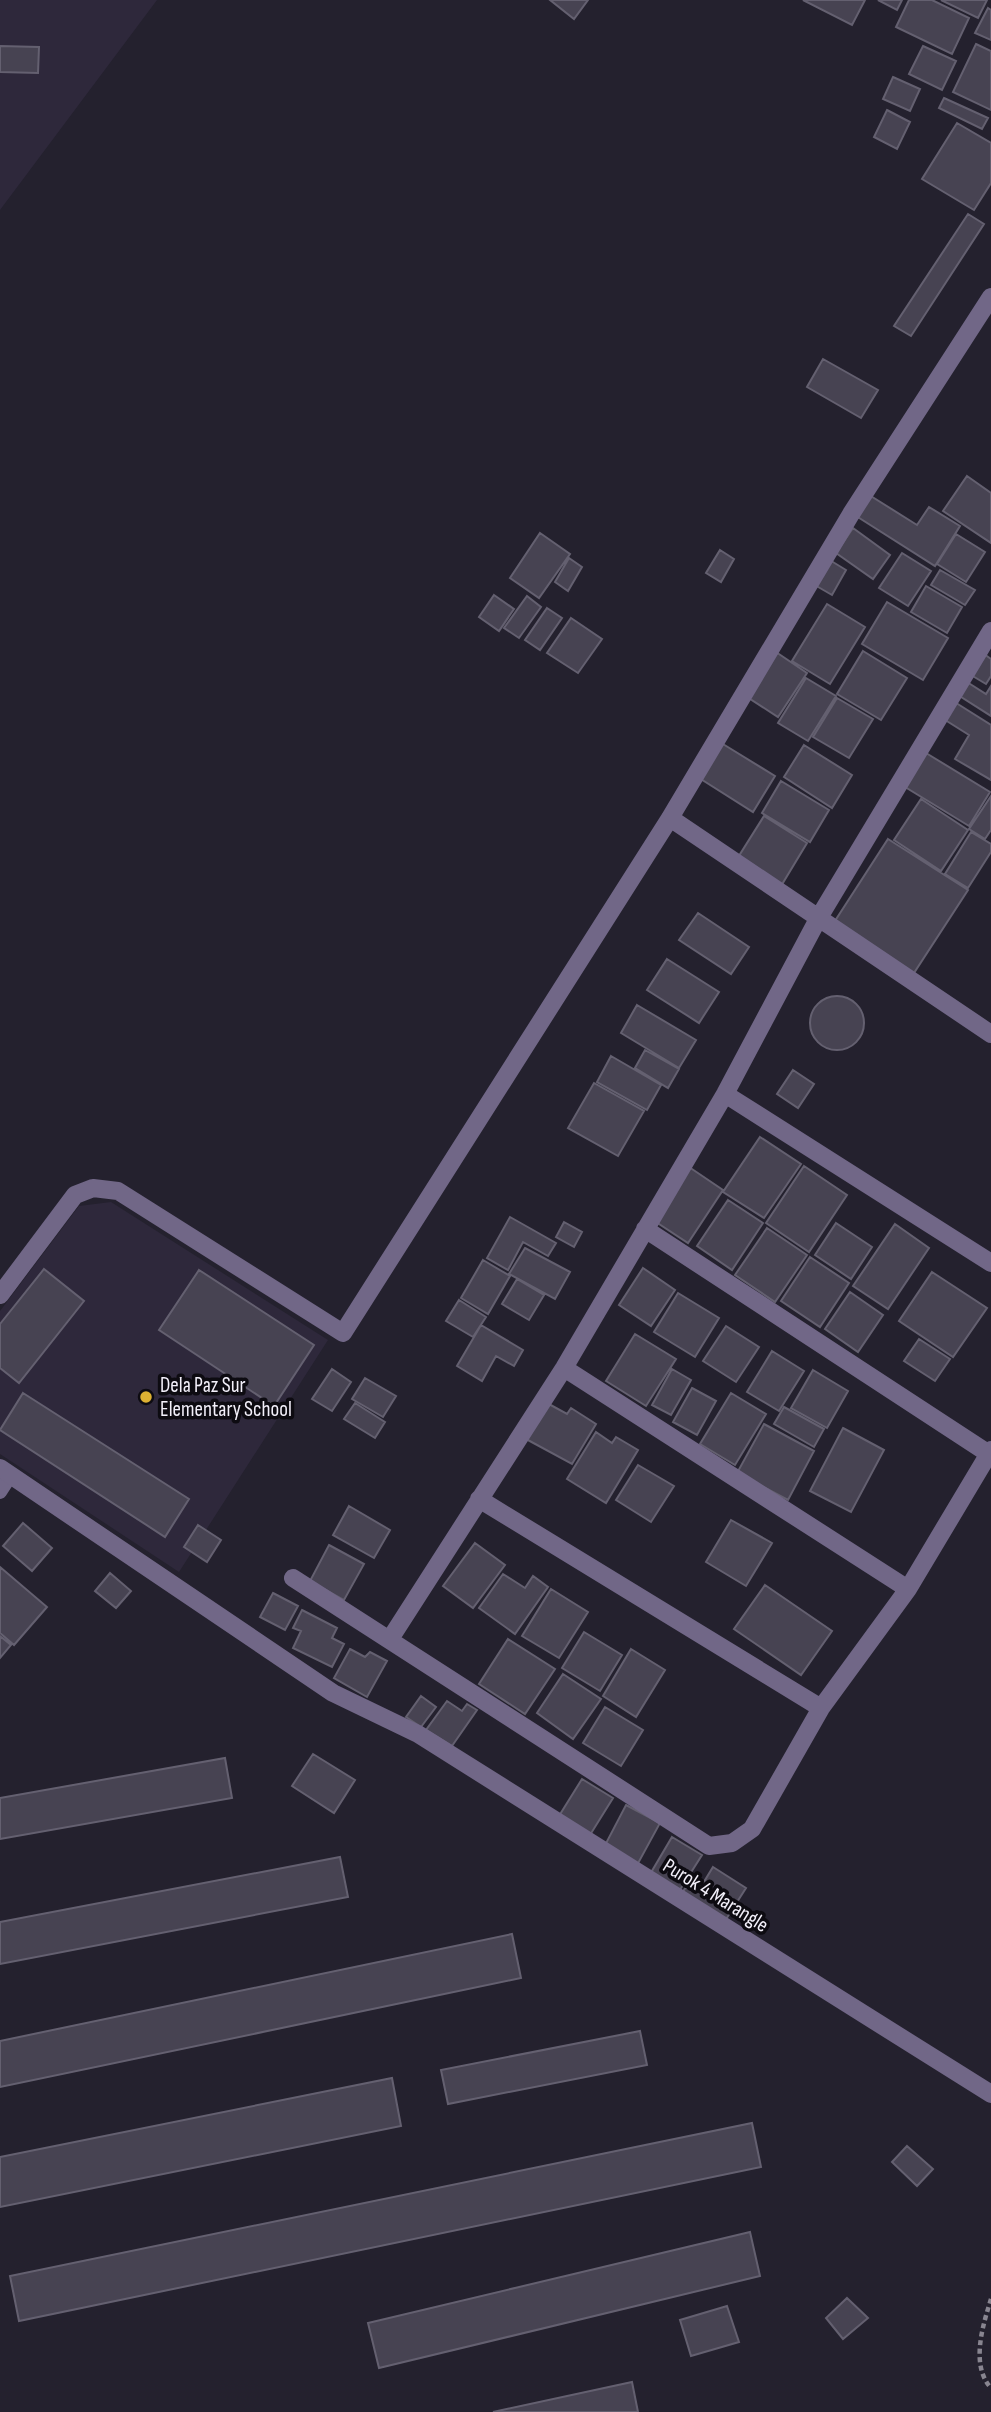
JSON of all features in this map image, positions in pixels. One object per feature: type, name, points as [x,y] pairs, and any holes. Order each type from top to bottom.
[{"type":"street","points":[[0,1295],[75,1195],[93,1188],[118,1191],[343,1333],[670,818],[851,513],[991,297]]},
{"type":"street","points":[[390,1639],[564,1368],[725,1094],[818,919],[991,631]]},
{"type":"street","points":[[670,818],[991,1034]]},
{"type":"street","points":[[725,1094],[991,1263]]},
{"type":"street","points":[[293,1578],[709,1846],[733,1843],[752,1829],[821,1708],[908,1589],[990,1452],[645,1229]]},
{"type":"street","points":[[564,1368],[908,1589]]},
{"type":"street","name":"Purok 4 Marangle","points":[[5,1472],[333,1693],[418,1734],[991,2094]]},
{"type":"street","points":[[479,1499],[821,1708]]},
{"type":"lane","points":[[0,1492],[5,1472]]},
{"type":"path","points":[[991,2298],[980,2335],[983,2378],[991,2388]]},
{"type":"shaded area","points":[[0,0],[157,0],[0,210]]},
{"type":"shaded area","name":"Dela Paz Sur Elementary School","points":[[111,1202],[328,1340],[179,1572],[0,1454],[0,1311],[79,1206]]},
{"type":"building","points":[[550,0],[588,0],[574,19]]},
{"type":"building","points":[[803,0],[865,0],[852,25]]},
{"type":"building","points":[[878,0],[902,0],[897,10]]},
{"type":"building","points":[[909,0],[932,0],[969,18],[952,54],[896,27]]},
{"type":"building","points":[[941,0],[987,0],[978,18]]},
{"type":"building","points":[[988,8],[991,10],[991,40],[975,33]]},
{"type":"building","points":[[976,44],[991,51],[991,110],[953,92]]},
{"type":"building","points":[[0,46],[39,47],[38,73],[0,72]]},
{"type":"building","points":[[923,46],[956,61],[942,90],[909,74]]},
{"type":"building","points":[[893,77],[920,89],[910,111],[883,99]]},
{"type":"building","points":[[944,98],[988,118],[982,129],[939,108]]},
{"type":"building","points":[[887,110],[910,122],[897,149],[874,137]]},
{"type":"building","points":[[957,123],[991,143],[991,183],[974,210],[922,179]]},
{"type":"building","points":[[968,214],[984,224],[911,336],[894,326]]},
{"type":"building","points":[[823,359],[878,390],[861,418],[807,387]]},
{"type":"building","points":[[967,476],[991,493],[991,543],[943,511]]},
{"type":"building","points":[[866,493],[917,525],[929,507],[960,526],[935,566],[853,514]]},
{"type":"building","points":[[853,528],[890,555],[873,579],[836,553]]},
{"type":"building","points":[[540,533],[570,554],[539,598],[510,578]]},
{"type":"building","points":[[956,534],[985,552],[966,582],[937,564]]},
{"type":"building","points":[[720,550],[734,559],[721,582],[706,573]]},
{"type":"building","points":[[902,553],[931,571],[908,606],[879,588]]},
{"type":"building","points":[[569,558],[582,567],[568,591],[555,582]]},
{"type":"building","points":[[828,559],[846,570],[832,595],[813,584]]},
{"type":"building","points":[[940,570],[975,590],[965,605],[931,585]]},
{"type":"building","points":[[926,586],[962,607],[947,633],[911,612]]},
{"type":"building","points":[[494,595],[514,609],[499,631],[479,617]]},
{"type":"building","points":[[527,596],[541,607],[519,638],[504,628]]},
{"type":"building","points":[[887,602],[948,638],[923,680],[862,644]]},
{"type":"building","points":[[827,604],[865,627],[830,684],[792,661]]},
{"type":"building","points":[[547,608],[562,618],[540,650],[525,640]]},
{"type":"building","points":[[571,618],[602,639],[578,673],[547,653]]},
{"type":"building","points":[[773,650],[807,673],[778,717],[744,695]]},
{"type":"building","points":[[863,651],[907,678],[881,720],[837,694]]},
{"type":"building","points":[[984,654],[991,659],[991,676],[986,684],[971,675]]},
{"type":"building","points":[[806,678],[836,696],[808,741],[778,723]]},
{"type":"building","points":[[967,682],[986,694],[991,686],[991,716],[958,695]]},
{"type":"building","points":[[837,698],[873,719],[849,758],[813,737]]},
{"type":"building","points":[[953,701],[991,725],[991,780],[955,759],[969,735],[942,718]]},
{"type":"building","points":[[718,741],[775,776],[753,812],[696,776]]},
{"type":"building","points":[[804,745],[852,775],[832,808],[784,777]]},
{"type":"building","points":[[926,753],[990,792],[969,826],[905,787]]},
{"type":"building","points":[[781,781],[829,810],[810,842],[762,813]]},
{"type":"building","points":[[991,796],[991,830],[985,839],[969,829]]},
{"type":"building","points":[[921,799],[968,830],[941,871],[894,840]]},
{"type":"building","points":[[764,816],[807,843],[781,886],[737,859]]},
{"type":"building","points":[[971,832],[991,844],[991,852],[968,888],[945,874]]},
{"type":"building","points":[[888,839],[968,890],[912,976],[833,924]]},
{"type":"building","points":[[698,913],[749,947],[731,974],[679,940]]},
{"type":"building","points":[[667,959],[719,992],[699,1023],[647,990]]},
{"type":"building","points":[[837,996],[856,1004],[864,1023],[856,1042],[837,1050],[818,1042],[810,1023],[818,1004]]},
{"type":"building","points":[[637,1005],[696,1040],[679,1068],[621,1033]]},
{"type":"building","points":[[645,1050],[679,1069],[668,1088],[635,1068]]},
{"type":"building","points":[[611,1056],[661,1085],[647,1110],[597,1082]]},
{"type":"building","points":[[793,1070],[814,1084],[798,1108],[777,1094]]},
{"type":"building","points":[[594,1083],[644,1111],[618,1156],[568,1128]]},
{"type":"building","points":[[760,1137],[801,1164],[764,1218],[723,1192]]},
{"type":"building","points":[[804,1166],[847,1195],[809,1252],[766,1223]]},
{"type":"building","points":[[689,1167],[723,1190],[688,1243],[653,1220]]},
{"type":"building","points":[[728,1200],[763,1223],[732,1270],[697,1246]]},
{"type":"building","points":[[510,1217],[556,1243],[548,1256],[523,1242],[508,1270],[487,1258]]},
{"type":"building","points":[[564,1222],[582,1232],[574,1247],[556,1237]]},
{"type":"building","points":[[836,1223],[872,1247],[851,1279],[815,1255]]},
{"type":"building","points":[[895,1224],[929,1248],[888,1309],[853,1286]]},
{"type":"building","points":[[767,1228],[807,1255],[775,1302],[735,1275]]},
{"type":"building","points":[[525,1248],[570,1272],[555,1299],[509,1274]]},
{"type":"building","points":[[810,1257],[849,1283],[820,1327],[781,1301]]},
{"type":"building","points":[[483,1260],[510,1276],[488,1314],[461,1298]]},
{"type":"building","points":[[643,1268],[675,1290],[651,1326],[619,1305]]},
{"type":"building","points":[[44,1269],[84,1301],[19,1383],[0,1368],[0,1324]]},
{"type":"building","points":[[199,1270],[314,1345],[274,1406],[159,1330]]},
{"type":"building","points":[[932,1272],[987,1308],[953,1357],[899,1321]]},
{"type":"building","points":[[517,1279],[544,1295],[529,1320],[502,1304]]},
{"type":"building","points":[[850,1292],[883,1315],[858,1352],[825,1329]]},
{"type":"building","points":[[678,1293],[719,1318],[695,1357],[654,1332]]},
{"type":"building","points":[[459,1300],[486,1317],[473,1337],[446,1321]]},
{"type":"building","points":[[481,1325],[523,1350],[514,1366],[496,1356],[482,1381],[457,1366]]},
{"type":"building","points":[[726,1326],[759,1347],[736,1382],[703,1361]]},
{"type":"building","points":[[635,1334],[676,1359],[646,1406],[606,1381]]},
{"type":"building","points":[[919,1339],[950,1359],[935,1381],[904,1361]]},
{"type":"building","points":[[772,1351],[804,1371],[779,1411],[747,1392]]},
{"type":"building","points":[[332,1369],[351,1382],[332,1411],[312,1399]]},
{"type":"building","points":[[672,1369],[691,1380],[671,1415],[652,1405]]},
{"type":"building","points":[[813,1370],[848,1391],[827,1428],[791,1408]]},
{"type":"building","points":[[365,1378],[396,1396],[383,1417],[352,1399]]},
{"type":"building","points":[[692,1388],[716,1401],[697,1435],[673,1422]]},
{"type":"building","points":[[23,1393],[189,1499],[165,1537],[0,1430]]},
{"type":"building","points":[[731,1393],[766,1414],[735,1465],[700,1444]]},
{"type":"building","points":[[355,1403],[385,1422],[375,1438],[344,1419]]},
{"type":"building","points":[[547,1403],[567,1414],[571,1408],[596,1424],[572,1464],[526,1439]]},
{"type":"building","points":[[784,1407],[824,1429],[814,1447],[774,1424]]},
{"type":"building","points":[[764,1424],[814,1451],[788,1500],[737,1473]]},
{"type":"building","points":[[843,1428],[884,1450],[851,1512],[810,1491]]},
{"type":"building","points":[[596,1432],[612,1443],[616,1437],[638,1450],[606,1503],[567,1479]]},
{"type":"building","points":[[638,1465],[674,1486],[651,1522],[616,1500]]},
{"type":"building","points":[[349,1506],[390,1530],[374,1558],[333,1535]]},
{"type":"building","points":[[731,1520],[772,1543],[746,1586],[706,1562]]},
{"type":"building","points":[[23,1523],[52,1548],[32,1571],[3,1546]]},
{"type":"building","points":[[198,1525],[221,1540],[207,1562],[184,1547]]},
{"type":"building","points":[[475,1543],[505,1565],[473,1608],[443,1586]]},
{"type":"building","points":[[329,1545],[364,1564],[344,1600],[310,1581]]},
{"type":"building","points":[[0,1567],[47,1607],[14,1645],[0,1633]]},
{"type":"building","points":[[110,1573],[131,1591],[116,1608],[95,1591]]},
{"type":"building","points":[[503,1574],[525,1588],[533,1576],[548,1587],[515,1634],[479,1608]]},
{"type":"building","points":[[765,1585],[832,1631],[801,1675],[734,1629]]},
{"type":"building","points":[[551,1589],[588,1612],[559,1658],[522,1636]]},
{"type":"building","points":[[273,1593],[298,1606],[285,1630],[260,1617]]},
{"type":"building","points":[[302,1610],[337,1628],[332,1638],[344,1644],[332,1667],[293,1648],[301,1631],[293,1628]]},
{"type":"building","points":[[584,1632],[622,1655],[600,1691],[562,1668]]},
{"type":"building","points":[[0,1636],[11,1645],[0,1658]]},
{"type":"building","points":[[508,1639],[555,1669],[525,1714],[479,1684]]},
{"type":"building","points":[[350,1649],[365,1657],[370,1652],[387,1661],[367,1697],[334,1678]]},
{"type":"building","points":[[631,1649],[665,1670],[636,1717],[603,1696]]},
{"type":"building","points":[[563,1674],[601,1699],[573,1739],[537,1713]]},
{"type":"building","points":[[421,1696],[436,1707],[421,1727],[406,1717]]},
{"type":"building","points":[[447,1701],[462,1711],[467,1704],[477,1710],[452,1746],[426,1730]]},
{"type":"building","points":[[605,1707],[643,1730],[621,1766],[583,1743]]},
{"type":"building","points":[[313,1754],[355,1780],[334,1813],[292,1786]]},
{"type":"building","points":[[225,1758],[232,1798],[0,1839],[0,1798]]},
{"type":"building","points":[[582,1779],[613,1798],[590,1835],[559,1816]]},
{"type":"building","points":[[626,1805],[660,1823],[636,1867],[603,1849]]},
{"type":"building","points":[[672,1837],[702,1855],[678,1893],[649,1876]]},
{"type":"building","points":[[340,1857],[348,1897],[0,1964],[0,1922]]},
{"type":"building","points":[[713,1867],[746,1888],[723,1924],[680,1897],[691,1878],[702,1885]]},
{"type":"building","points":[[512,1934],[521,1978],[0,2087],[0,2041]]},
{"type":"building","points":[[640,2031],[647,2065],[448,2104],[441,2070]]},
{"type":"building","points":[[392,2078],[401,2126],[0,2207],[0,2157]]},
{"type":"building","points":[[752,2123],[761,2167],[19,2321],[10,2276]]},
{"type":"building","points":[[907,2146],[933,2169],[917,2186],[892,2162]]},
{"type":"building","points":[[750,2232],[760,2276],[379,2368],[368,2323]]},
{"type":"building","points":[[847,2298],[868,2318],[843,2339],[826,2318]]},
{"type":"building","points":[[727,2306],[739,2342],[691,2356],[680,2320]]},
{"type":"building","points":[[632,2382],[638,2412],[493,2412]]},
{"type":"place","name":"Dela Paz Sur Elementary School","points":[[146,1397]]}]
